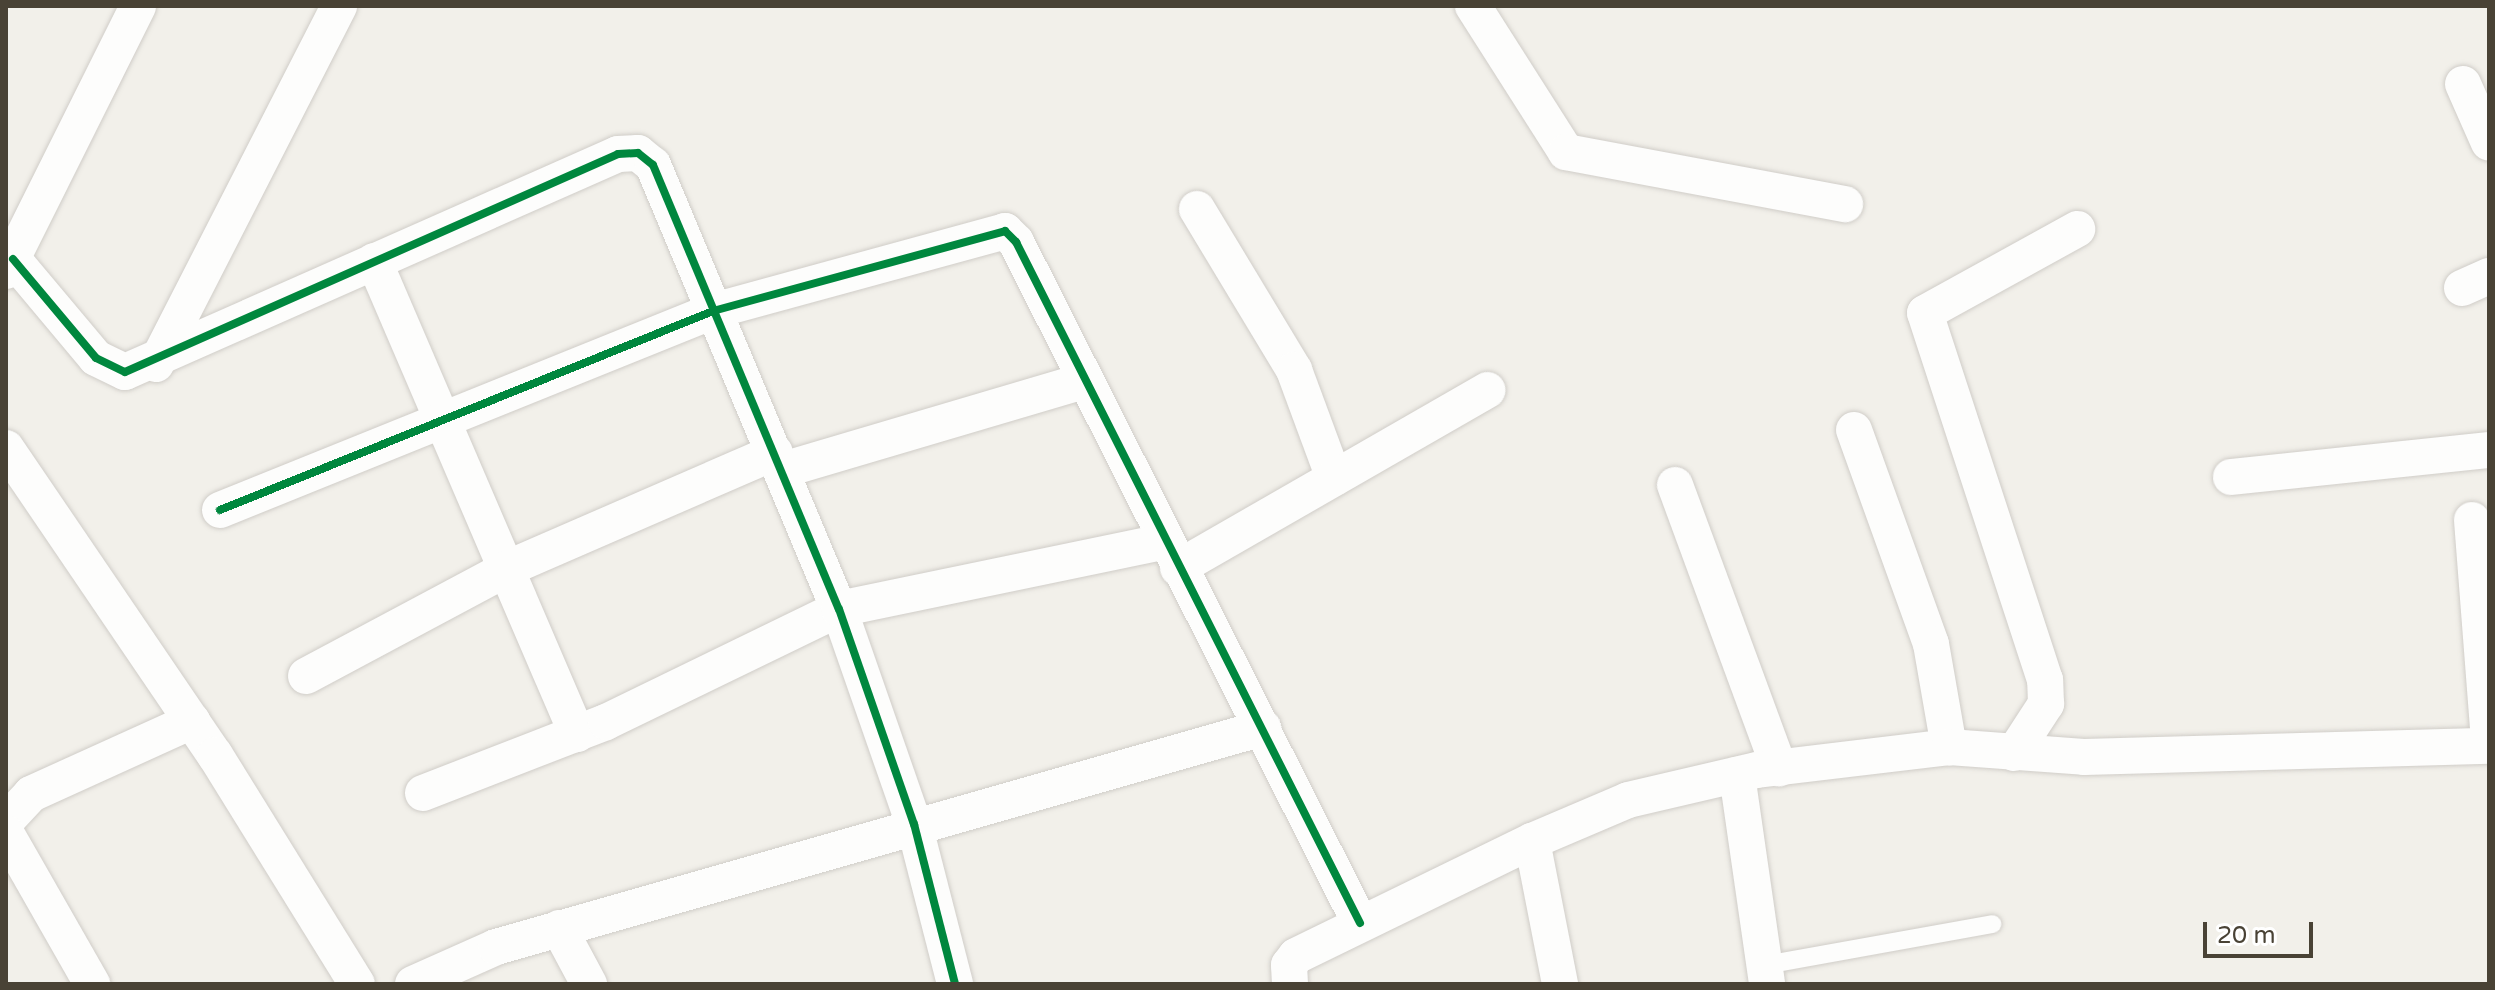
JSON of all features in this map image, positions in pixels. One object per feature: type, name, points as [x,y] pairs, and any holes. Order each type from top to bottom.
[{"type":"street","points":[[138,6],[10,265],[96,358],[125,372],[156,364],[374,261],[618,154],[638,153],[653,165],[839,609],[914,824],[955,984]]},
{"type":"street","points":[[156,364],[339,6]]},
{"type":"street","points":[[1473,6],[1566,152],[1845,204]]},
{"type":"street","points":[[2463,84],[2489,143]]},
{"type":"street","points":[[1197,209],[1294,370],[1334,478]]},
{"type":"street","points":[[2028,755],[2046,704],[2045,680],[1925,313],[2077,229]]},
{"type":"street","points":[[220,510],[713,311],[1005,231],[1016,242],[1170,555],[1263,728],[1360,923]]},
{"type":"street","points":[[374,261],[577,734]]},
{"type":"street","points":[[306,676],[506,569],[779,461],[1084,381]]},
{"type":"street","points":[[423,793],[577,734],[839,609],[1170,555],[1334,478],[1487,390]]},
{"type":"street","points":[[1854,430],[1931,644],[1949,747]]},
{"type":"street","points":[[6,448],[192,721],[357,984]]},
{"type":"street","points":[[2231,477],[2489,450]]},
{"type":"street","points":[[1675,485],[1779,768]]},
{"type":"street","points":[[2472,520],[2489,739]]},
{"type":"street","points":[[6,821],[31,794],[192,721]]},
{"type":"street","points":[[413,984],[470,956],[559,928],[914,824],[1263,728]]},
{"type":"street","points":[[1290,984],[1289,965],[1296,956],[1532,841],[1628,800],[1737,775],[1949,747],[2084,757],[2489,746]]},
{"type":"street","points":[[1737,775],[1766,974]]},
{"type":"street","points":[[6,833],[92,984]]},
{"type":"street","points":[[1532,841],[1560,984]]},
{"type":"street","points":[[559,928],[589,984]]},
{"type":"lane","points":[[1766,974],[1992,924]]},
{"type":"cycle path","points":[[13,259],[96,358],[125,372],[618,154],[638,153],[653,165],[839,609],[914,824],[955,984]]},
{"type":"cycle path","points":[[220,510],[713,311],[1005,231],[1016,242],[1360,923]]}]
